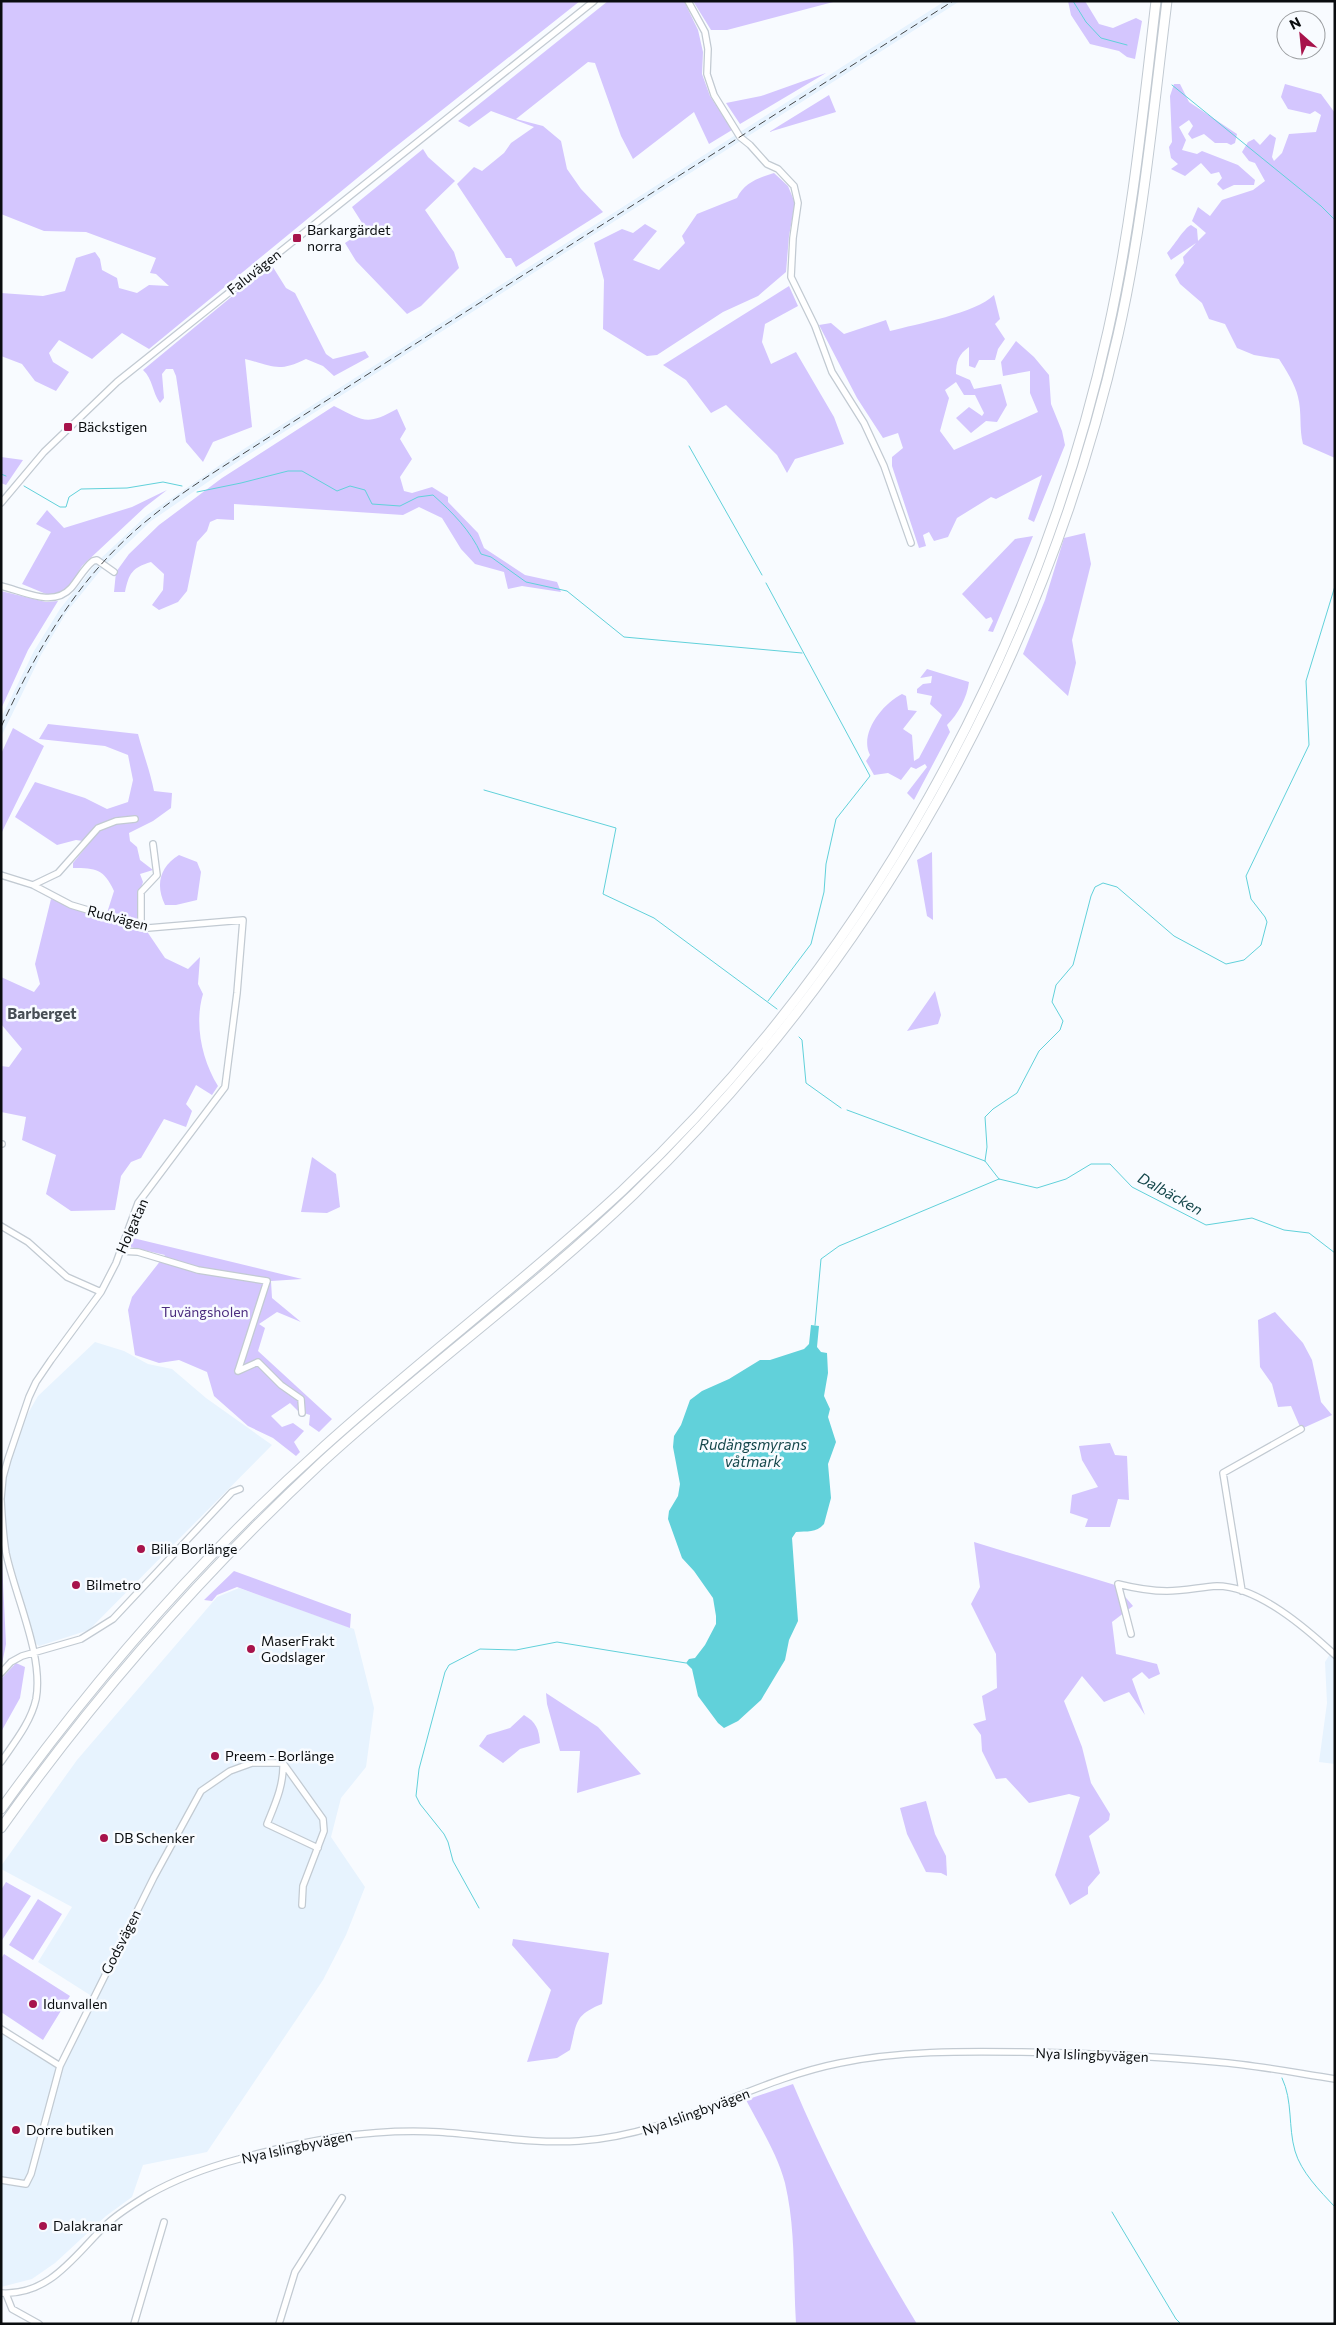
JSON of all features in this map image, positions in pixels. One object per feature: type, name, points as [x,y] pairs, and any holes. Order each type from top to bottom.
[{"type":"highway","points":[[1,1810],[89,1694],[161,1610],[259,1508],[366,1409],[589,1221],[666,1147],[738,1068],[776,1022],[822,962],[868,895],[908,832],[974,710],[1023,601],[1073,463],[1103,351],[1120,273],[1139,146],[1156,1]]},
{"type":"highway","points":[[1,1828],[97,1701],[175,1611],[266,1516],[373,1417],[596,1229],[672,1155],[784,1029],[830,969],[876,902],[916,839],[982,717],[1032,606],[1058,542],[1083,465],[1104,393],[1131,272],[1150,145],[1167,1]]},
{"type":"street","name":"Faluvägen","points":[[2,500],[44,452],[117,382],[594,1]]},
{"type":"street","points":[[688,1],[705,32],[708,49],[707,74],[714,95],[740,137],[767,164],[778,169],[794,186],[798,203],[792,238],[791,277],[815,326],[832,372],[864,423],[884,466],[911,543]]},
{"type":"street","points":[[1,586],[48,598],[56,598],[64,595],[93,562],[97,560],[114,572]]},
{"type":"street","points":[[33,885],[58,873],[98,828],[116,821],[135,819]]},
{"type":"street","points":[[141,926],[142,892],[157,876],[153,844]]},
{"type":"street","name":"Rudvägen","points":[[1,874],[33,885],[71,905],[148,928],[243,920]]},
{"type":"street","name":"Holgatan","points":[[1,1762],[19,1736],[32,1710],[37,1682],[34,1653],[6,1553],[1,1499],[4,1465],[36,1382],[101,1292],[120,1251],[138,1203],[225,1086],[237,993],[243,920]]},
{"type":"street","points":[[1,1226],[28,1242],[67,1277],[101,1292]]},
{"type":"street","points":[[120,1251],[138,1252],[198,1270],[267,1281],[238,1371],[258,1362],[281,1385],[301,1400],[302,1413]]},
{"type":"street","points":[[1242,1591],[1223,1473],[1301,1429]]},
{"type":"street","points":[[1,1672],[11,1662],[81,1639],[113,1619],[232,1492],[240,1489]]},
{"type":"street","points":[[1131,1634],[1118,1584],[1168,1591],[1219,1586],[1242,1591],[1302,1625],[1335,1655]]},
{"type":"street","name":"Godsvägen","points":[[1,2180],[26,2184],[31,2174],[60,2066],[154,1877],[201,1791],[230,1771],[252,1763],[283,1763]]},
{"type":"street","points":[[283,1763],[323,1819],[324,1830],[303,1886],[302,1905]]},
{"type":"street","points":[[283,1763],[284,1776],[280,1792],[267,1824],[318,1848]]},
{"type":"street","points":[[1,2029],[60,2066]]},
{"type":"street","name":"Nya Islingbyvägen","points":[[4,2294],[25,2291],[53,2279],[109,2222],[148,2195],[189,2176],[236,2159],[280,2148],[365,2132],[436,2132],[578,2141],[637,2134],[700,2112],[781,2080],[839,2063],[908,2054],[992,2052],[1098,2054],[1220,2062],[1335,2079]]},
{"type":"street","points":[[279,2324],[295,2272],[342,2198]]},
{"type":"street","points":[[134,2324],[164,2222]]},
{"type":"street","points":[[4,2294],[12,2310],[38,2324]]},
{"type":"shaded area","points":[[945,1],[960,1],[240,460],[151,521],[104,566],[66,613],[41,655],[1,737],[1,718],[34,651],[60,609],[98,561],[147,515],[236,454]]},
{"type":"shaded area","points":[[95,1342],[124,1351],[148,1364],[172,1369],[206,1398],[272,1445],[89,1630],[39,1646],[33,1641],[7,1543],[3,1493],[9,1463],[20,1427],[38,1396]]},
{"type":"shaded area","points":[[239,1588],[354,1629],[374,1708],[366,1767],[341,1798],[331,1837],[365,1887],[346,1935],[323,1980],[207,2152],[143,2165],[132,2197],[106,2216],[55,2263],[32,2279],[1,2287],[1,2029],[60,2066],[82,2020],[90,1995],[38,1962],[72,1907],[1,1869],[1,1866],[77,1760],[217,1597]]},
{"type":"shaded area","points":[[1330,1654],[1335,1659],[1335,1764],[1319,1762],[1327,1703],[1325,1662]]},
{"type":"green space","points":[[1,1],[580,1],[389,152],[149,349],[122,333],[92,359],[59,340],[49,353],[53,362],[69,372],[56,391],[35,381],[22,364],[1,356],[1,293],[43,296],[65,291],[76,258],[95,252],[100,259],[102,270],[117,278],[119,288],[137,293],[149,285],[169,286],[156,274],[150,273],[156,258],[86,232],[44,231],[1,214]]},
{"type":"green space","points":[[608,1],[684,1],[698,30],[703,52],[702,74],[710,96],[732,130],[709,144],[694,112],[633,159],[621,136],[595,63],[588,62],[516,119],[543,126],[561,141],[567,169],[581,189],[603,212],[516,267],[511,258],[506,258],[457,184],[474,167],[482,171],[504,153],[511,143],[534,127],[491,111],[469,127],[458,121]]},
{"type":"green space","points":[[693,1],[837,1],[727,30],[711,30]]},
{"type":"green space","points":[[1068,1],[1085,1],[1099,24],[1113,28],[1136,18],[1142,21],[1135,59],[1127,57],[1119,51],[1090,44],[1071,15]]},
{"type":"green space","points":[[826,73],[740,124],[726,103],[761,96]]},
{"type":"green space","points":[[1174,84],[1180,84],[1189,102],[1237,134],[1235,143],[1231,145],[1215,143],[1204,134],[1192,139],[1188,134],[1193,126],[1189,120],[1179,127],[1186,140],[1182,150],[1197,154],[1202,151],[1238,165],[1255,180],[1254,185],[1234,185],[1223,190],[1217,184],[1222,178],[1219,172],[1211,174],[1201,163],[1185,176],[1171,169],[1178,164],[1171,158],[1169,147],[1172,142],[1170,96]]},
{"type":"green space","points":[[1285,84],[1321,94],[1335,113],[1335,458],[1303,444],[1297,392],[1279,359],[1254,355],[1237,348],[1225,324],[1209,319],[1202,303],[1180,284],[1175,275],[1184,263],[1183,257],[1196,243],[1171,260],[1167,253],[1191,225],[1197,229],[1198,241],[1206,233],[1192,221],[1198,207],[1210,216],[1222,200],[1253,190],[1265,181],[1255,163],[1249,161],[1242,152],[1248,142],[1254,139],[1260,145],[1270,134],[1276,138],[1272,157],[1274,161],[1282,153],[1289,134],[1316,132],[1321,115],[1315,111],[1310,114],[1288,109],[1281,97]]},
{"type":"green space","points":[[829,95],[836,112],[769,132]]},
{"type":"green space","points":[[423,149],[428,157],[455,181],[425,210],[454,252],[459,268],[421,306],[407,314],[356,261],[345,243],[366,229],[352,207]]},
{"type":"green space","points":[[774,173],[788,186],[795,203],[789,236],[786,272],[758,296],[723,312],[657,355],[647,356],[603,329],[604,280],[594,243],[622,229],[633,233],[645,224],[657,231],[633,260],[659,270],[685,243],[682,236],[697,214],[737,198],[743,188],[757,179]]},
{"type":"green space","points":[[271,264],[286,288],[295,293],[326,354],[333,359],[365,351],[369,357],[334,376],[323,366],[306,359],[288,366],[276,367],[245,359],[252,427],[213,442],[203,462],[186,442],[176,376],[173,369],[166,369],[162,374],[164,398],[160,403],[149,377],[143,370]]},
{"type":"green space","points":[[789,286],[798,306],[765,324],[762,342],[771,364],[796,352],[834,417],[844,444],[795,459],[787,473],[777,455],[726,405],[711,413],[686,380],[663,365]]},
{"type":"green space","points":[[994,295],[1000,319],[995,324],[1005,339],[998,349],[995,360],[979,360],[975,368],[969,366],[969,347],[959,358],[956,374],[970,380],[974,389],[1001,384],[1007,405],[997,422],[986,421],[971,433],[956,418],[969,407],[982,416],[984,413],[975,395],[964,395],[956,382],[945,390],[949,398],[940,431],[954,450],[1038,412],[1030,393],[1030,371],[1003,376],[1001,362],[1016,341],[1034,357],[1049,375],[1051,404],[1062,431],[1065,445],[1034,522],[1028,519],[1042,475],[996,499],[991,497],[957,518],[948,537],[934,541],[929,532],[923,535],[926,546],[919,548],[892,466],[892,457],[903,448],[898,433],[883,438],[857,398],[819,325],[831,323],[844,334],[886,320],[890,331],[960,312],[974,307]]},
{"type":"green space","points":[[334,406],[365,420],[378,418],[397,409],[406,429],[400,439],[412,459],[400,477],[404,491],[412,493],[432,487],[448,497],[448,502],[478,533],[484,548],[525,575],[557,582],[561,592],[522,586],[508,589],[504,572],[475,564],[461,549],[442,518],[419,507],[403,515],[234,504],[234,520],[217,519],[210,522],[207,531],[197,542],[187,591],[178,602],[159,610],[152,605],[163,590],[164,574],[151,562],[132,572],[125,592],[114,592],[116,572],[129,554],[159,525],[222,478]]},
{"type":"green space","points":[[1,457],[23,460],[6,485],[1,483]]},
{"type":"green space","points":[[167,490],[145,507],[82,566],[71,584],[59,594],[46,594],[22,584],[51,532],[36,524],[47,510],[64,528],[132,507]]},
{"type":"green space","points":[[1085,533],[1091,564],[1072,640],[1076,663],[1068,696],[1023,654],[1045,600],[1064,538]]},
{"type":"green space","points":[[1033,536],[993,632],[988,631],[993,621],[991,617],[986,619],[962,594],[1015,539]]},
{"type":"green space","points":[[1,591],[46,602],[58,601],[28,650],[1,709]]},
{"type":"green space","points":[[927,669],[969,682],[961,705],[947,725],[950,732],[914,800],[907,793],[927,767],[925,764],[916,769],[911,767],[901,780],[888,773],[874,775],[866,761],[870,755],[867,747],[870,729],[874,720],[887,705],[902,694],[906,696],[908,710],[917,711],[903,729],[912,735],[914,761],[919,758],[942,715],[930,704],[932,696],[917,693],[917,689],[923,684],[931,683],[932,676],[920,678]]},
{"type":"green space","points":[[48,724],[138,734],[154,791],[172,793],[171,808],[153,821],[129,833],[130,841],[137,847],[140,860],[153,870],[140,874],[143,882],[139,894],[139,924],[107,913],[114,891],[103,874],[88,868],[73,868],[73,863],[90,842],[76,840],[57,845],[15,817],[35,782],[85,798],[107,809],[128,802],[133,780],[128,755],[105,746],[39,739]]},
{"type":"green space","points":[[13,728],[44,746],[1,834],[1,754]]},
{"type":"green space","points":[[932,852],[933,920],[927,916],[917,860]]},
{"type":"green space","points":[[179,855],[197,862],[201,872],[197,900],[176,905],[165,905],[160,890],[161,877],[167,865]]},
{"type":"green space","points":[[51,899],[146,930],[165,958],[188,969],[200,957],[198,984],[203,994],[199,1017],[201,1042],[212,1076],[218,1086],[212,1095],[196,1085],[186,1104],[192,1111],[186,1127],[164,1119],[141,1158],[131,1162],[121,1176],[115,1210],[71,1211],[46,1194],[56,1155],[22,1140],[26,1117],[1,1112],[1,1066],[9,1067],[22,1049],[1,1024],[1,977],[34,992],[40,984],[35,964]]},
{"type":"green space","points":[[935,991],[941,1015],[938,1024],[907,1031]]},
{"type":"green space","points":[[312,1157],[336,1174],[340,1207],[327,1213],[301,1212]]},
{"type":"green space","name":"Tuvängsholen","points":[[133,1238],[302,1279],[271,1281],[272,1298],[301,1322],[277,1312],[259,1324],[265,1328],[258,1351],[332,1419],[319,1432],[309,1425],[310,1415],[298,1411],[290,1403],[271,1416],[282,1427],[293,1423],[304,1431],[294,1442],[300,1452],[296,1456],[273,1438],[248,1426],[214,1396],[207,1372],[179,1360],[159,1363],[135,1355],[128,1310],[132,1297],[165,1255],[130,1247]]},
{"type":"green space","points":[[1275,1312],[1303,1343],[1312,1360],[1321,1402],[1332,1415],[1301,1429],[1291,1406],[1278,1407],[1272,1384],[1260,1367],[1258,1320]]},
{"type":"green space","points":[[1110,1443],[1115,1455],[1127,1456],[1129,1500],[1118,1499],[1110,1527],[1085,1527],[1088,1519],[1070,1513],[1072,1495],[1098,1487],[1082,1460],[1079,1446]]},
{"type":"green space","points":[[1,1541],[6,1644],[1,1669]]},
{"type":"green space","points":[[974,1542],[1115,1585],[1133,1606],[1112,1622],[1116,1654],[1157,1664],[1160,1674],[1149,1679],[1142,1672],[1132,1679],[1145,1715],[1129,1692],[1104,1702],[1082,1676],[1064,1701],[1082,1747],[1091,1783],[1110,1814],[1109,1820],[1089,1836],[1100,1873],[1088,1887],[1088,1894],[1070,1905],[1055,1875],[1080,1797],[1069,1794],[1029,1803],[1006,1778],[996,1779],[982,1751],[981,1735],[973,1724],[986,1720],[982,1696],[997,1688],[996,1654],[971,1604],[980,1587]]},
{"type":"green space","points":[[234,1571],[351,1614],[350,1628],[237,1587],[217,1595],[212,1601],[204,1600]]},
{"type":"green space","points":[[16,1663],[25,1667],[20,1698],[1,1732],[1,1679]]},
{"type":"green space","points":[[546,1693],[598,1727],[641,1774],[577,1793],[580,1751],[560,1751],[547,1704]]},
{"type":"green space","points":[[524,1715],[536,1726],[540,1743],[520,1749],[503,1763],[479,1746],[487,1735],[510,1728]]},
{"type":"green space","points":[[926,1801],[935,1834],[946,1856],[947,1876],[941,1873],[926,1872],[907,1834],[900,1808]]},
{"type":"green space","points":[[6,1882],[31,1896],[2,1940],[1,1890]]},
{"type":"green space","points":[[38,1899],[62,1914],[33,1960],[9,1945]]},
{"type":"green space","points":[[513,1939],[609,1953],[602,2004],[581,2016],[576,2026],[570,2050],[557,2058],[527,2062],[551,1990],[512,1945]]},
{"type":"green space","name":"Idunvallen","points":[[4,1954],[70,1996],[43,2040],[1,2012],[1,1959]]},
{"type":"green space","points":[[793,2084],[851,2206],[917,2324],[796,2324],[793,2236],[785,2183],[773,2151],[746,2100]]},
{"type":"water","name":"Rudängsmyrans våtmark","points":[[811,1325],[819,1326],[817,1347],[821,1352],[827,1353],[828,1373],[824,1396],[830,1409],[828,1417],[836,1442],[828,1464],[831,1498],[824,1524],[815,1530],[796,1532],[792,1538],[798,1621],[789,1640],[785,1660],[761,1700],[738,1721],[724,1728],[718,1723],[698,1696],[692,1669],[686,1663],[689,1659],[695,1658],[705,1645],[716,1624],[716,1616],[713,1598],[694,1571],[682,1558],[668,1519],[669,1511],[678,1496],[680,1484],[673,1447],[674,1436],[681,1425],[690,1400],[702,1391],[729,1379],[760,1360],[770,1360],[804,1349],[809,1344]]},
{"type":"waterway","points":[[1073,1],[1086,22],[1101,38],[1127,45]]},
{"type":"waterway","points":[[1172,85],[1321,206],[1335,220]]},
{"type":"waterway","points":[[689,446],[762,575]]},
{"type":"waterway","points":[[197,492],[288,471],[302,471],[337,491],[350,486],[365,490],[372,504],[400,506],[418,497],[433,495],[460,522],[472,537],[481,554],[491,557],[526,582],[567,591],[624,637],[802,653]]},
{"type":"waterway","points":[[1,474],[6,476]]},
{"type":"waterway","points":[[24,486],[60,507],[66,507],[69,497],[81,489],[127,488],[163,482],[182,486]]},
{"type":"waterway","points":[[766,583],[870,776],[836,819],[826,864],[824,892],[811,944],[768,1001]]},
{"type":"waterway","points":[[985,1161],[987,1147],[985,1117],[993,1109],[1017,1093],[1039,1051],[1060,1030],[1063,1021],[1052,1002],[1056,985],[1073,965],[1095,887],[1103,883],[1117,887],[1174,936],[1226,964],[1244,960],[1261,945],[1267,922],[1251,899],[1246,876],[1309,745],[1306,681],[1335,586]]},
{"type":"waterway","points":[[484,790],[616,828],[603,894],[654,918],[777,1009]]},
{"type":"waterway","points":[[799,1037],[802,1040],[806,1083],[841,1108]]},
{"type":"waterway","points":[[847,1110],[985,1161],[999,1179]]},
{"type":"waterway","name":"Dalbäcken","points":[[999,1179],[1037,1188],[1066,1179],[1091,1164],[1110,1164],[1132,1187],[1206,1225],[1252,1218],[1284,1230],[1309,1233],[1335,1253]]},
{"type":"waterway","points":[[815,1325],[821,1259],[839,1246],[999,1179]]},
{"type":"waterway","points":[[479,1908],[453,1861],[444,1834],[420,1804],[416,1796],[419,1769],[445,1672],[449,1665],[480,1649],[516,1650],[557,1642],[686,1663]]},
{"type":"waterway","points":[[1282,2078],[1288,2096],[1293,2142],[1298,2159],[1312,2181],[1335,2207]]},
{"type":"waterway","points":[[1112,2212],[1176,2319],[1181,2324]]},
{"type":"railway","points":[[1,727],[30,668],[63,614],[102,563],[150,518],[216,471],[953,1]]},
{"type":"place","name":"Barkargärdet norra","points":[[297,238]]},
{"type":"place","name":"Bäckstigen","points":[[68,427]]},
{"type":"place","name":"Bilia Borlänge","points":[[141,1549]]},
{"type":"place","name":"Bilmetro","points":[[76,1585]]},
{"type":"place","name":"MaserFrakt Godslager","points":[[251,1649]]},
{"type":"place","name":"Preem - Borlänge","points":[[215,1756]]},
{"type":"place","name":"DB Schenker","points":[[104,1838]]},
{"type":"place","name":"Idunvallen","points":[[33,2004]]},
{"type":"place","name":"Dorre butiken","points":[[16,2130]]},
{"type":"place","name":"Dalakranar","points":[[43,2226]]},
{"type":"district","name":"Barberget","points":[[42,1014]]}]
